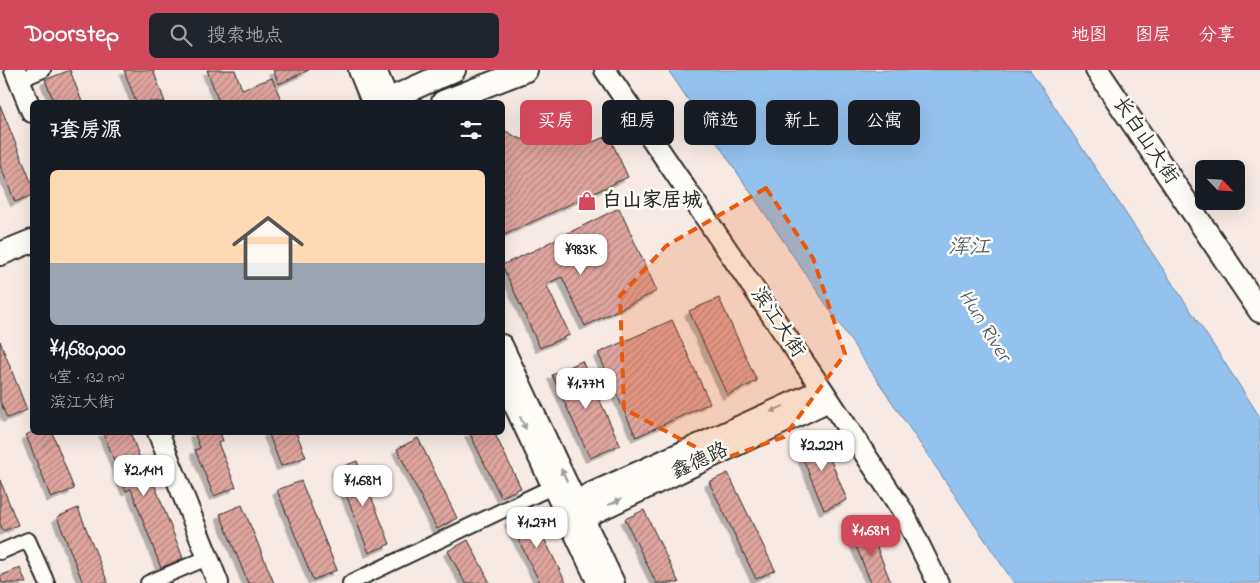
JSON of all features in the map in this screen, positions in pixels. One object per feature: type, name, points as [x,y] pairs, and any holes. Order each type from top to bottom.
[{"type":"main road","points":[[450,100],[526,70]]},
{"type":"main road","name":"长白山大街","points":[[1097,70],[1260,311]]},
{"type":"main road","name":"长白山大街","points":[[1113,70],[1260,285]]},
{"type":"main road","points":[[387,100],[449,72]]},
{"type":"main road","points":[[0,254],[30,242]]},
{"type":"main road","points":[[0,270],[30,258]]},
{"type":"street","points":[[30,107],[18,75],[44,70]]},
{"type":"street","points":[[359,70],[382,100]]},
{"type":"street","points":[[376,70],[383,100]]},
{"type":"street","name":"滨江大街","points":[[605,70],[902,510],[938,583]]},
{"type":"street","points":[[505,352],[573,512],[598,583]]},
{"type":"street","points":[[505,385],[554,486],[573,512],[614,583]]},
{"type":"street","name":"鑫德路","points":[[573,512],[825,395]]},
{"type":"street","points":[[159,435],[218,583]]},
{"type":"street","points":[[350,583],[554,486]]},
{"type":"street","points":[[0,552],[28,540],[46,583]]},
{"type":"street","points":[[148,583],[207,558]]},
{"type":"highlighted area","points":[[766,188],[813,258],[845,354],[784,437],[720,460],[624,409],[620,296],[666,246]]},
{"type":"water","name":"浑江","points":[[668,70],[1030,70],[1260,417],[1260,583],[1014,583],[719,145],[756,145],[756,100],[688,100]]},
{"type":"building","points":[[70,70],[81,100],[53,100],[45,80]]},
{"type":"building","points":[[124,70],[153,70],[164,100],[135,100]]},
{"type":"building","points":[[207,70],[235,70],[242,89],[272,78],[281,100],[218,100]]},
{"type":"building","points":[[273,70],[309,70],[279,84]]},
{"type":"building","points":[[0,105],[30,179],[30,196],[15,202],[0,165]]},
{"type":"building","points":[[505,131],[520,139],[520,145],[592,145],[592,142],[602,138],[602,145],[613,145],[628,177],[505,235]]},
{"type":"building","points":[[619,208],[657,291],[585,326],[562,277],[546,284],[570,335],[540,348],[505,272],[505,264]]},
{"type":"building","points":[[719,298],[757,381],[727,395],[689,311]]},
{"type":"building","points":[[672,320],[710,403],[636,437],[598,353]]},
{"type":"building","points":[[0,341],[27,410],[7,418],[0,401]]},
{"type":"building","points":[[582,361],[620,445],[590,458],[552,375]]},
{"type":"building","points":[[30,433],[30,435],[53,435],[74,489],[51,498],[26,435]]},
{"type":"building","points":[[820,434],[847,500],[824,510],[797,444]]},
{"type":"building","points":[[104,435],[131,435],[149,482],[153,481],[183,558],[161,568],[131,489],[126,491]]},
{"type":"building","points":[[195,435],[221,435],[223,441],[218,443],[236,487],[214,496],[195,450],[200,448]]},
{"type":"building","points":[[269,435],[297,435],[306,457],[281,466]]},
{"type":"building","points":[[470,435],[495,435],[521,488],[501,497]]},
{"type":"building","points":[[418,438],[457,518],[437,529],[397,449]]},
{"type":"building","points":[[357,461],[390,544],[369,553],[336,469]]},
{"type":"building","points":[[728,473],[775,570],[756,579],[709,482]]},
{"type":"building","points":[[0,480],[18,525],[3,531],[0,524]]},
{"type":"building","points":[[301,481],[337,570],[313,580],[277,490]]},
{"type":"building","points":[[242,505],[274,583],[248,583],[220,514]]},
{"type":"building","points":[[78,508],[108,583],[83,583],[57,517]]},
{"type":"building","points":[[530,510],[566,583],[540,583],[509,521]]},
{"type":"building","points":[[644,510],[679,583],[656,583],[625,519]]},
{"type":"building","points":[[869,527],[891,583],[871,583],[851,534]]},
{"type":"building","points":[[468,540],[490,583],[465,583],[448,551]]},
{"type":"building","points":[[20,568],[26,583],[2,583],[0,576]]},
{"type":"place","name":"白山家居城","points":[[587,201]]},
{"type":"water label","name":"Hun River","points":[[984,326]]}]
